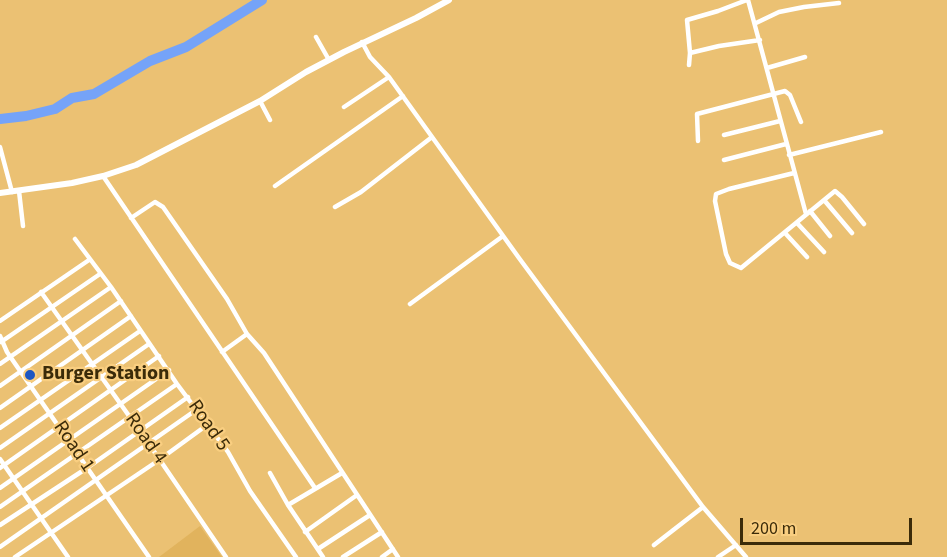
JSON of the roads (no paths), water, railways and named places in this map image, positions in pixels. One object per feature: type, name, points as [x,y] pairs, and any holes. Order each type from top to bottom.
[{"type":"street","points":[[0,193],[103,176],[151,158],[260,101],[362,42],[401,26],[449,0]]},
{"type":"street","points":[[689,65],[687,20],[747,0],[756,23],[794,173],[808,212],[830,236]]},
{"type":"street","points":[[756,23],[779,12],[839,3]]},
{"type":"street","points":[[316,37],[329,60]]},
{"type":"street","points":[[690,53],[760,40]]},
{"type":"street","points":[[362,42],[370,57],[389,77],[703,507],[746,557]]},
{"type":"street","points":[[767,68],[805,57]]},
{"type":"street","points":[[344,107],[389,77]]},
{"type":"street","points":[[698,141],[697,114],[785,91],[801,122]]},
{"type":"street","points":[[275,186],[403,96]]},
{"type":"street","points":[[260,101],[270,120]]},
{"type":"street","points":[[724,135],[780,121]]},
{"type":"street","points":[[789,155],[881,132]]},
{"type":"street","points":[[335,207],[361,192],[432,137]]},
{"type":"street","points":[[724,160],[786,144]]},
{"type":"street","points":[[0,147],[16,191],[23,226]]},
{"type":"street","points":[[794,173],[718,192],[715,197],[726,254],[730,263],[741,268],[836,191],[864,224]]},
{"type":"street","points":[[103,176],[315,488]]},
{"type":"street","points":[[824,200],[852,233]]},
{"type":"street","points":[[131,218],[155,202],[159,203],[227,299],[247,334],[264,353],[398,557]]},
{"type":"street","points":[[797,223],[824,252]]},
{"type":"street","points":[[785,233],[807,257]]},
{"type":"street","points":[[410,304],[503,236]]},
{"type":"street","name":"Road 5","points":[[75,239],[111,286],[177,384],[228,452],[250,491],[296,557]]},
{"type":"street","points":[[0,321],[89,260]]},
{"type":"street","points":[[1,342],[100,274]]},
{"type":"street","points":[[0,364],[111,286]]},
{"type":"street","name":"Road 4","points":[[41,292],[226,557]]},
{"type":"street","points":[[0,386],[121,301]]},
{"type":"street","points":[[0,408],[131,316]]},
{"type":"street","points":[[0,428],[140,331]]},
{"type":"street","points":[[222,352],[247,334]]},
{"type":"street","name":"Road 1","points":[[0,336],[1,342],[20,371],[149,557]]},
{"type":"street","points":[[0,448],[149,344]]},
{"type":"street","points":[[2,467],[159,356]]},
{"type":"street","points":[[0,488],[169,370]]},
{"type":"street","points":[[0,507],[177,384]]},
{"type":"street","points":[[0,525],[87,468],[188,397]]},
{"type":"street","points":[[0,547],[196,410]]},
{"type":"street","points":[[15,557],[207,425]]},
{"type":"street","points":[[0,459],[2,467],[68,557]]},
{"type":"street","points":[[270,473],[305,532],[323,557]]},
{"type":"street","points":[[288,505],[342,473]]},
{"type":"street","points":[[305,532],[357,495]]},
{"type":"street","points":[[654,545],[703,507]]},
{"type":"street","points":[[318,549],[370,515]]},
{"type":"street","points":[[343,557],[382,532]]},
{"type":"street","points":[[718,557],[736,545]]},
{"type":"street","points":[[382,557],[393,549]]},
{"type":"waterway","points":[[0,119],[55,109],[72,98],[94,94],[150,61],[186,47],[262,0]]},
{"type":"place","name":"Burger Station","points":[[30,375]]}]
